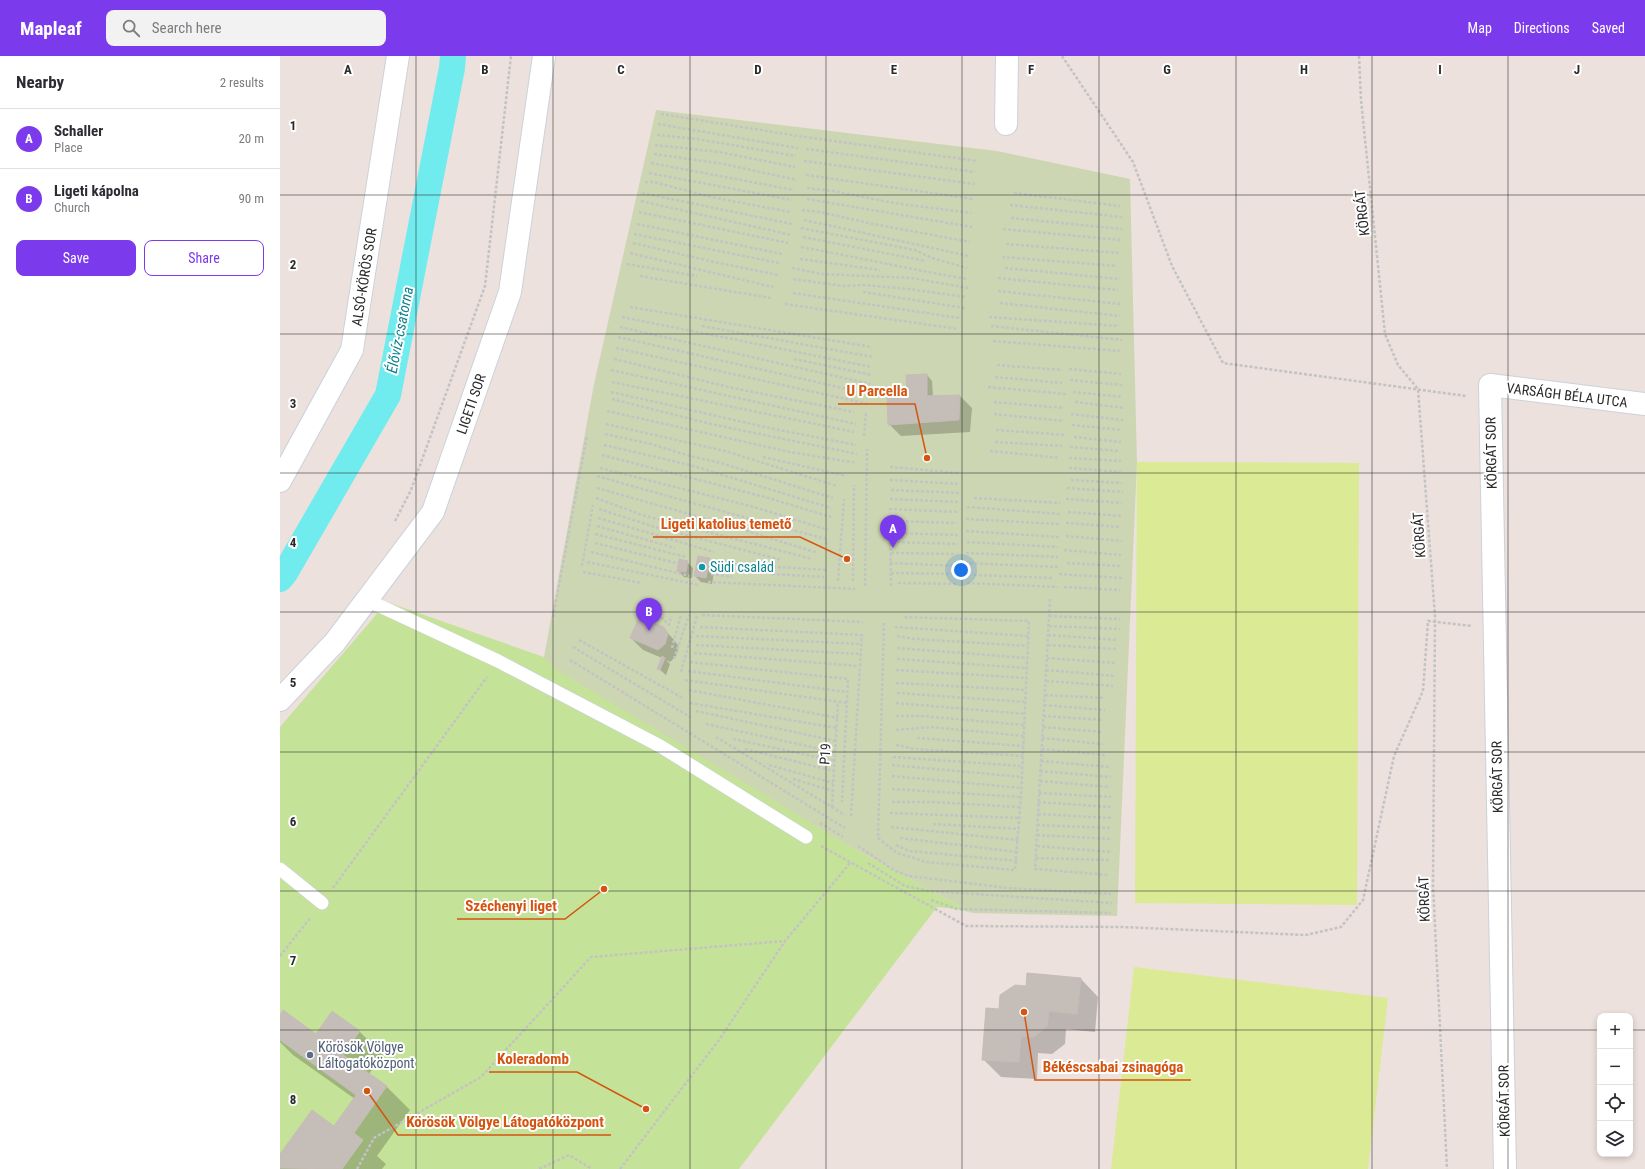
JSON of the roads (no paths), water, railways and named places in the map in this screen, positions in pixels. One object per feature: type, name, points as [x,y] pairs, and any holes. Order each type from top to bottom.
[{"type":"street","name":"ALSÓ-KÖRÖS SOR","points":[[280,481],[352,350],[398,56]]},
{"type":"street","name":"LIGETI SOR","points":[[280,700],[335,642],[433,512],[510,292],[544,56]]},
{"type":"street","points":[[1006,124],[1007,56]]},
{"type":"street","name":"VARSÁGH BÉLA UTCA","points":[[1490,392],[1645,404]]},
{"type":"street","name":"KÖRGÁT SOR","points":[[1490,392],[1505,1169]]},
{"type":"lane","points":[[367,600],[498,661],[660,746],[806,837]]},
{"type":"lane","points":[[280,869],[322,903]]},
{"type":"waterway","name":"Élővíz-csatorna","points":[[280,579],[285,573],[388,395],[452,68],[453,56]]},
{"type":"place","name":"U Parcella","points":[[927,458]]},
{"type":"place","name":"Schaller","points":[[893,548]]},
{"type":"place","name":"Ligeti katolius temető","points":[[847,559]]},
{"type":"place","name":"Südi család","points":[[702,567]]},
{"type":"place","name":"Ligeti kápolna","points":[[649,631]]},
{"type":"place","name":"Széchenyi liget","points":[[604,889]]},
{"type":"place","name":"Békéscsabai zsinagóga","points":[[1024,1012]]},
{"type":"place","name":"Körösök Völgye Láltogatóközpont","points":[[310,1055]]},
{"type":"place","name":"Körösök Völgye Látogatóközpont","points":[[367,1091]]},
{"type":"place","name":"Koleradomb","points":[[646,1109]]}]
